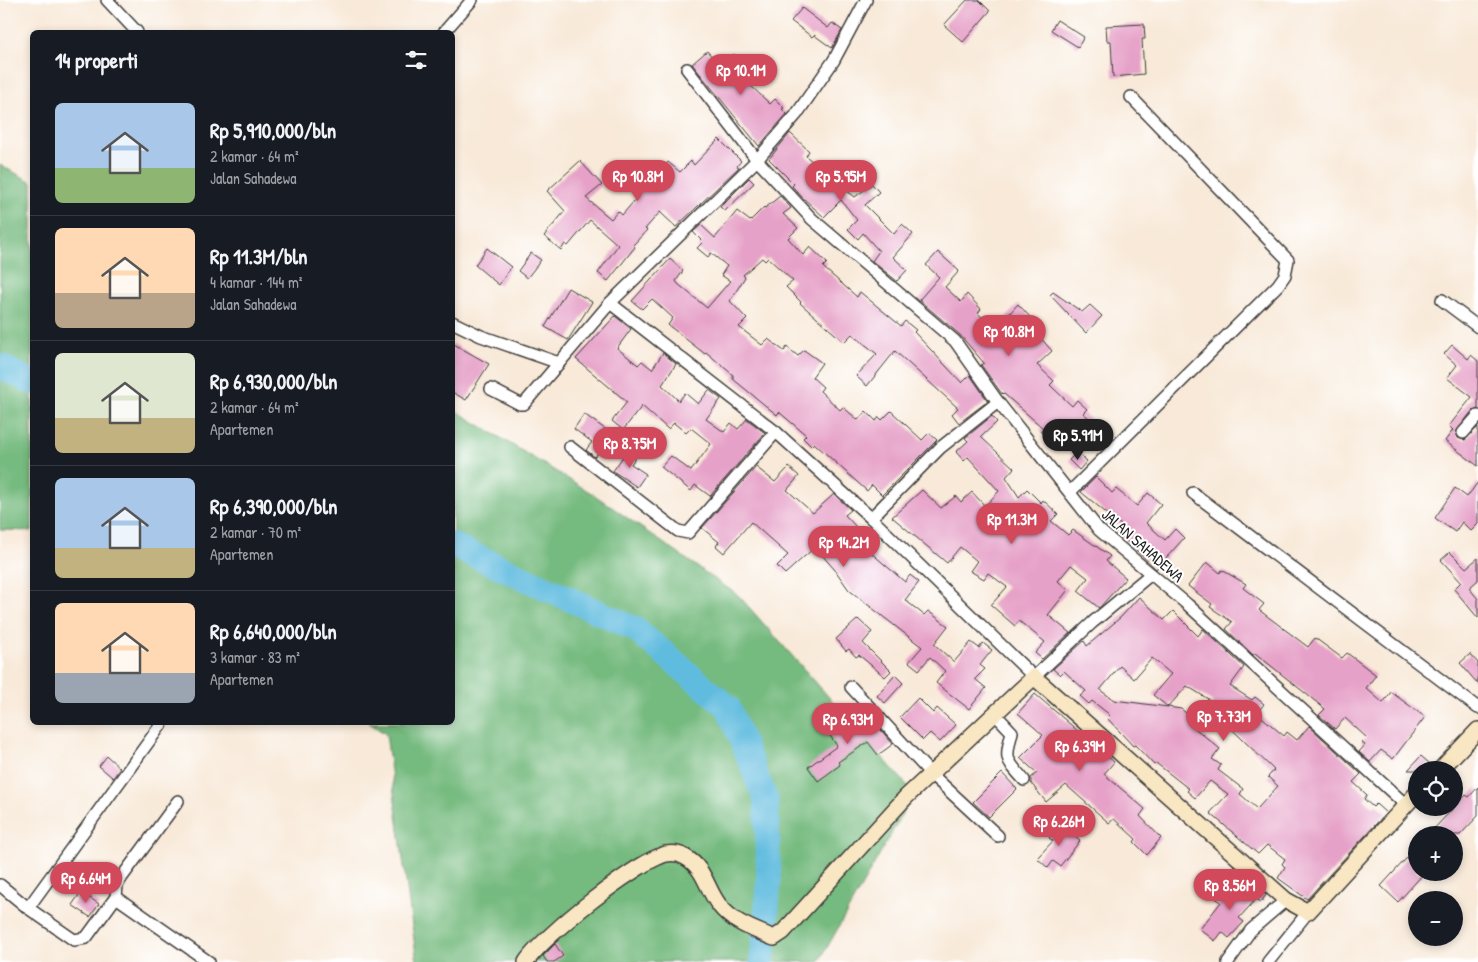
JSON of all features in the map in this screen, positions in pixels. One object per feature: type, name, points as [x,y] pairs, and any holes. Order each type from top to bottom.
[{"type":"street","points":[[107,0],[135,30]]},
{"type":"street","points":[[446,30],[472,0]]},
{"type":"street","points":[[491,389],[524,404],[610,303],[757,160],[796,115],[834,60],[866,0]]},
{"type":"street","name":"JALAN SAHADEWA","points":[[687,69],[757,160],[812,219],[955,341],[998,402],[1099,530],[1188,605],[1408,797]]},
{"type":"street","points":[[1070,492],[1278,285],[1288,267],[1288,260],[1273,243],[1226,198],[1131,97]]},
{"type":"street","points":[[1442,300],[1478,327]]},
{"type":"street","points":[[610,303],[776,432],[872,518],[1034,677],[1286,900],[1308,912]]},
{"type":"street","points":[[455,323],[481,336],[560,362]]},
{"type":"street","points":[[872,518],[940,448],[998,402]]},
{"type":"street","points":[[1463,433],[1478,416]]},
{"type":"street","points":[[570,447],[678,531],[688,532],[776,432]]},
{"type":"street","points":[[1193,493],[1478,708]]},
{"type":"street","points":[[526,962],[532,953],[558,929],[600,894],[630,874],[669,853],[683,856],[700,867],[718,904],[736,922],[774,938],[783,932],[906,797],[1092,622],[1151,574]]},
{"type":"street","points":[[852,687],[931,774],[998,836]]},
{"type":"street","points":[[995,714],[1012,732],[1007,751],[1008,761],[1024,780]]},
{"type":"street","points":[[28,908],[161,725]]},
{"type":"street","points":[[1449,761],[1478,730]]},
{"type":"street","points":[[0,885],[69,938],[78,940],[86,938],[116,898],[116,885],[178,801]]},
{"type":"street","points":[[1268,962],[1308,912],[1408,803]]},
{"type":"street","points":[[116,898],[209,962]]},
{"type":"street","points":[[1228,962],[1251,930],[1286,900]]},
{"type":"green space","points":[[0,165],[30,181],[30,531],[0,530]]},
{"type":"green space","points":[[455,410],[593,494],[739,596],[914,793],[819,962],[417,962],[386,734],[372,725],[455,725]]},
{"type":"building","points":[[967,0],[979,0],[990,11],[963,42],[944,25]]},
{"type":"building","points":[[802,8],[828,28],[832,23],[842,30],[832,48],[814,35],[812,37],[791,21]]},
{"type":"building","points":[[1057,20],[1084,37],[1078,47],[1051,30]]},
{"type":"building","points":[[1144,24],[1145,39],[1142,39],[1144,74],[1113,77],[1111,41],[1107,41],[1106,26]]},
{"type":"building","points":[[707,51],[721,67],[734,54],[756,79],[750,85],[770,104],[775,99],[784,108],[782,109],[787,114],[759,146],[692,64]]},
{"type":"building","points":[[790,133],[809,151],[806,156],[822,170],[828,163],[839,172],[833,180],[855,197],[872,184],[879,192],[865,205],[894,234],[902,224],[913,234],[893,257],[907,270],[897,281],[872,261],[879,251],[863,233],[858,239],[848,229],[857,220],[841,200],[824,217],[803,198],[792,186],[794,184],[769,159]]},
{"type":"building","points":[[719,139],[741,161],[737,166],[739,167],[676,227],[660,212],[645,229],[647,230],[633,245],[635,247],[608,281],[598,273],[618,245],[590,220],[568,246],[565,244],[561,250],[544,236],[565,211],[547,191],[580,161],[602,185],[586,198],[611,219],[618,211],[622,215],[668,162],[680,172],[691,161],[694,165]]},
{"type":"building","points":[[749,178],[754,183],[725,211],[720,207]]},
{"type":"building","points":[[780,196],[791,208],[783,214],[798,228],[788,238],[803,255],[810,247],[827,263],[823,267],[857,297],[860,292],[901,326],[905,321],[916,330],[914,332],[962,383],[970,375],[988,401],[959,423],[952,414],[958,408],[895,351],[867,386],[856,376],[877,354],[852,334],[844,342],[800,303],[786,287],[793,281],[768,258],[765,261],[762,258],[743,275],[745,277],[730,301],[747,319],[739,327],[762,345],[768,339],[784,351],[787,347],[798,356],[804,350],[822,363],[812,377],[823,387],[820,391],[840,410],[843,407],[858,420],[866,411],[876,421],[879,417],[882,420],[891,411],[922,440],[929,433],[937,440],[882,495],[872,485],[867,491],[814,443],[811,446],[803,438],[806,435],[779,412],[777,415],[733,379],[733,375],[706,352],[705,354],[668,325],[673,318],[652,299],[642,309],[632,301],[670,259],[683,271],[676,281],[678,284],[707,308],[730,281],[721,275],[727,266],[711,253],[708,257],[697,248],[703,242],[693,232],[701,225],[715,238],[737,211],[750,221],[764,207]]},
{"type":"building","points":[[487,248],[511,267],[499,285],[475,265]]},
{"type":"building","points":[[938,252],[959,271],[945,287],[961,302],[967,294],[981,309],[978,313],[994,331],[1018,304],[1030,317],[1026,321],[1052,351],[1037,365],[1054,381],[1050,385],[1072,406],[1077,400],[1087,409],[1083,413],[1097,425],[1075,445],[1063,432],[1053,443],[1040,431],[1043,428],[1002,394],[981,365],[984,363],[960,335],[919,300],[939,277],[926,265]]},
{"type":"building","points":[[531,253],[541,260],[527,278],[518,271]]},
{"type":"building","points":[[568,288],[592,302],[568,340],[545,327]]},
{"type":"building","points":[[1053,292],[1082,312],[1090,305],[1102,316],[1086,333],[1050,295]]},
{"type":"building","points":[[615,316],[631,329],[617,348],[638,365],[642,361],[652,369],[663,353],[676,364],[662,385],[679,401],[685,393],[698,404],[709,390],[721,399],[706,419],[724,432],[731,423],[738,429],[747,419],[765,433],[710,496],[695,485],[691,491],[661,467],[671,456],[691,471],[711,444],[691,428],[686,433],[674,423],[668,429],[642,406],[623,430],[612,421],[627,402],[576,359]]},
{"type":"building","points":[[455,345],[489,364],[466,400],[455,394]]},
{"type":"building","points":[[1452,345],[1468,359],[1471,355],[1478,361],[1478,409],[1472,411],[1456,432],[1458,438],[1465,440],[1478,427],[1478,466],[1445,441],[1453,430],[1449,426],[1472,397],[1447,378],[1457,365],[1444,354]]},
{"type":"building","points":[[584,414],[612,434],[595,457],[586,450],[592,442],[574,429]]},
{"type":"building","points":[[992,416],[997,422],[981,437],[1014,468],[1006,477],[1019,497],[1027,489],[1041,503],[1043,500],[1058,514],[1051,521],[1068,535],[1073,530],[1110,556],[1106,561],[1126,578],[1099,608],[1078,591],[1088,578],[1071,565],[1058,581],[1068,590],[1048,615],[1070,633],[1042,659],[1035,653],[1045,642],[1019,621],[1015,626],[991,605],[1007,587],[988,573],[984,579],[970,571],[977,561],[960,547],[947,563],[892,517],[922,490],[941,508],[956,496],[961,502],[972,492],[985,506],[999,491],[968,457],[964,461],[956,452],[968,441],[965,438]]},
{"type":"building","points":[[629,448],[638,454],[631,464],[646,474],[637,487],[613,471]]},
{"type":"building","points":[[1077,452],[1087,461],[1079,470],[1069,460]]},
{"type":"building","points":[[756,467],[775,482],[789,467],[799,476],[787,490],[813,513],[834,494],[851,510],[845,515],[856,527],[850,532],[868,552],[905,582],[910,575],[919,582],[905,600],[924,615],[928,611],[948,626],[934,644],[954,662],[971,642],[979,648],[983,643],[992,650],[980,665],[985,669],[975,679],[986,688],[969,709],[936,683],[945,671],[930,657],[919,670],[909,662],[922,647],[849,590],[815,547],[785,574],[777,566],[788,555],[751,522],[724,553],[716,546],[719,542],[702,528]]},
{"type":"building","points":[[1096,477],[1112,493],[1116,489],[1137,506],[1148,493],[1161,504],[1146,523],[1165,540],[1175,529],[1184,538],[1156,569],[1117,532],[1122,526],[1081,492]]},
{"type":"building","points":[[1478,482],[1478,524],[1471,531],[1462,522],[1455,532],[1435,518],[1455,488],[1467,497]]},
{"type":"building","points":[[1450,552],[1466,568],[1478,558],[1478,580],[1469,588],[1478,599],[1478,618],[1454,589],[1461,582],[1441,560]]},
{"type":"building","points":[[1207,562],[1220,573],[1222,570],[1246,584],[1243,588],[1264,604],[1259,610],[1308,647],[1315,638],[1342,658],[1347,653],[1376,675],[1366,688],[1383,703],[1391,692],[1425,717],[1393,759],[1381,750],[1370,762],[1359,752],[1365,745],[1361,742],[1366,737],[1345,718],[1335,729],[1319,715],[1325,709],[1255,653],[1253,655],[1226,629],[1232,622],[1210,607],[1212,604],[1188,586]]},
{"type":"building","points":[[1139,597],[1164,620],[1173,611],[1198,636],[1203,629],[1244,667],[1230,686],[1252,700],[1255,697],[1264,704],[1257,713],[1284,736],[1287,732],[1297,740],[1309,726],[1361,774],[1353,782],[1367,795],[1364,799],[1373,807],[1376,804],[1386,813],[1307,899],[1278,878],[1285,867],[1282,864],[1285,859],[1267,845],[1258,854],[1210,813],[1228,794],[1210,781],[1195,798],[1187,791],[1189,789],[1156,763],[1154,765],[1135,745],[1133,746],[1107,718],[1110,715],[1092,701],[1089,704],[1080,696],[1086,691],[1064,671],[1060,675],[1053,669],[1084,641],[1087,646],[1121,617]],"holes":[[[1152,658],[1171,674],[1153,695],[1168,707],[1114,700],[1100,690],[1120,666],[1134,679]],[[1187,686],[1213,702],[1209,707],[1274,770],[1268,777],[1278,786],[1257,809],[1240,794],[1243,789],[1218,770],[1221,765],[1212,759],[1220,749],[1191,725],[1195,720],[1181,709],[1168,707]]]},
{"type":"building","points":[[858,619],[872,632],[863,643],[891,671],[885,677],[859,655],[856,657],[849,649],[846,651],[836,639]]},
{"type":"building","points":[[1470,654],[1478,663],[1478,684],[1460,663]]},
{"type":"building","points":[[895,675],[903,683],[885,703],[877,696]]},
{"type":"building","points":[[1035,694],[1114,762],[1104,774],[1145,809],[1140,816],[1161,838],[1147,855],[1134,842],[1136,839],[1114,819],[1109,823],[1066,785],[1046,802],[1031,783],[1031,778],[1037,773],[1020,758],[1043,735],[1018,713]]},
{"type":"building","points":[[918,698],[933,713],[937,708],[956,725],[940,742],[930,733],[923,740],[900,717]]},
{"type":"building","points":[[844,716],[855,734],[872,720],[893,744],[878,755],[868,742],[838,762],[840,765],[818,781],[808,767],[837,746],[825,728]]},
{"type":"building","points":[[107,756],[120,768],[113,778],[99,766]]},
{"type":"building","points":[[1421,756],[1427,761],[1416,761]]},
{"type":"building","points":[[1002,773],[1017,789],[989,817],[973,802]]},
{"type":"building","points":[[1478,787],[1478,816],[1463,832],[1463,826],[1437,826],[1446,816],[1463,816],[1463,798],[1466,795],[1469,797]]},
{"type":"building","points":[[1060,825],[1080,841],[1060,866],[1053,861],[1048,868],[1037,858],[1053,841],[1049,838]]},
{"type":"building","points":[[1408,857],[1408,881],[1417,881],[1398,902],[1381,886]]},
{"type":"building","points":[[1252,882],[1266,895],[1261,902],[1256,899],[1239,918],[1244,922],[1229,938],[1222,932],[1215,941],[1200,929],[1221,902],[1214,897],[1224,884],[1240,897]]},
{"type":"building","points":[[81,892],[99,904],[90,917],[72,905]]},
{"type":"building","points":[[555,944],[563,956],[554,962],[547,962],[543,956]]},
{"type":"waterway","points":[[0,366],[30,381]]},
{"type":"waterway","points":[[455,546],[635,629],[728,707],[766,800],[769,881],[762,962]]}]
